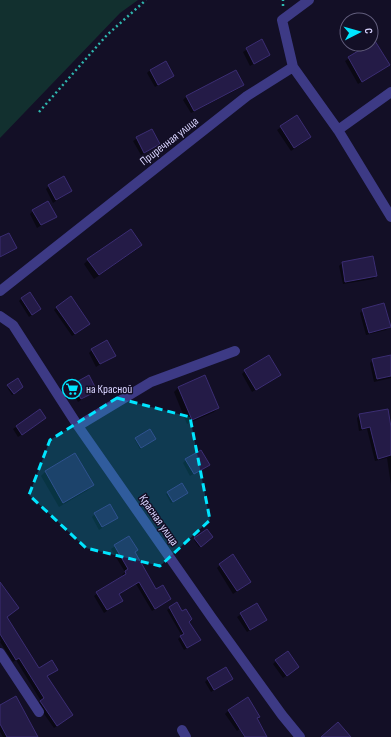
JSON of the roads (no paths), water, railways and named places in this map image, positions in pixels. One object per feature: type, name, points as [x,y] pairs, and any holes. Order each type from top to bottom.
[{"type":"street","points":[[309,0],[282,20],[294,67],[338,130],[391,217]]},
{"type":"street","name":"Приречная улица","points":[[0,291],[247,96],[294,67]]},
{"type":"street","points":[[338,130],[391,92]]},
{"type":"street","name":"Красная улица","points":[[0,316],[13,325],[78,426],[212,618],[282,715],[300,737]]},
{"type":"street","points":[[78,426],[151,382],[234,351]]},
{"type":"street","points":[[0,653],[39,712]]},
{"type":"place","name":"на Красной","points":[[72,389]]}]
